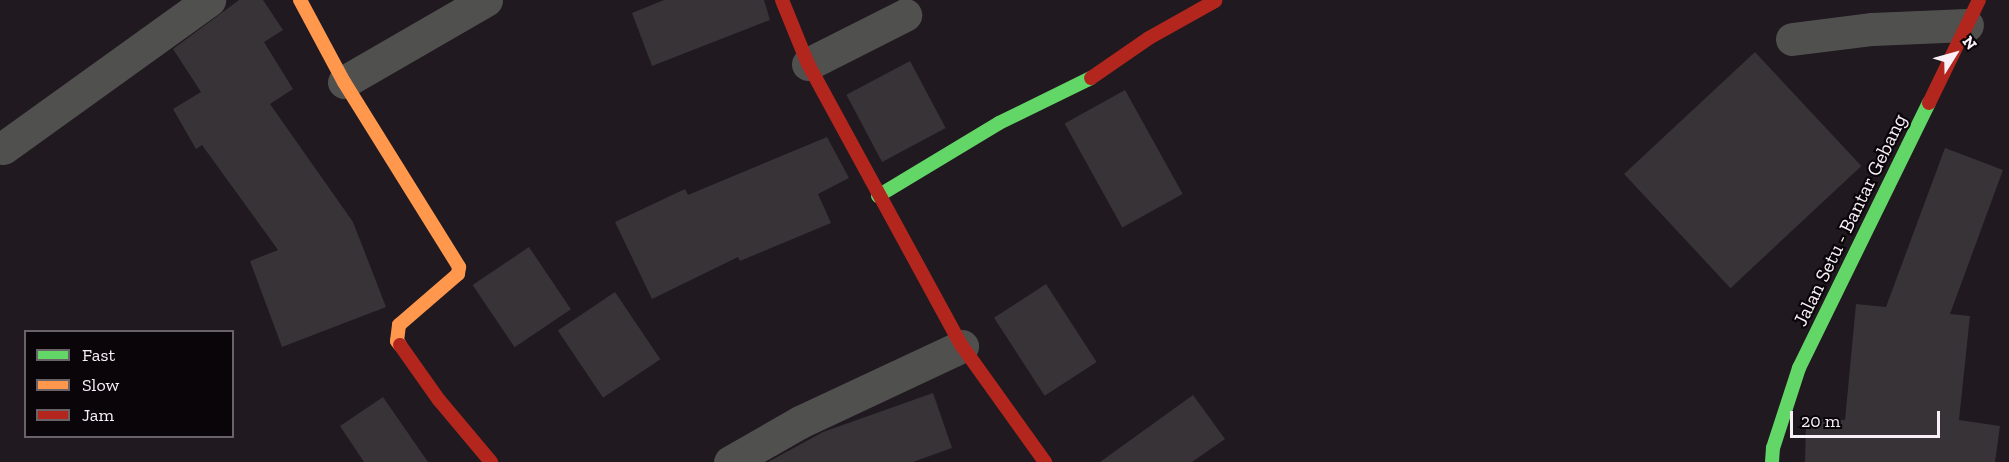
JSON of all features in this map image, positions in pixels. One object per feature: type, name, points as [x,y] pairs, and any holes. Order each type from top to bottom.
[{"type":"street","points":[[3,148],[209,0]]},
{"type":"street","points":[[300,0],[344,82],[459,267],[458,274],[399,325],[397,341],[440,400],[491,462]]},
{"type":"street","points":[[344,82],[486,0]]},
{"type":"street","points":[[783,0],[808,64],[878,196],[962,346],[1045,462]]},
{"type":"street","points":[[878,196],[999,123],[1078,86],[1149,38],[1215,1]]},
{"type":"street","points":[[1792,39],[1872,29],[1973,12]]},
{"type":"street","name":"Jalan Setu - Bantar Gebang","points":[[1772,462],[1773,448],[1799,368],[1973,12]]},
{"type":"street","points":[[808,64],[905,15]]},
{"type":"street","points":[[730,462],[800,422],[962,346]]},
{"type":"building","points":[[239,0],[263,0],[283,30],[264,42],[293,89],[270,104],[353,222],[386,307],[282,347],[250,261],[278,250],[202,145],[196,149],[173,109],[201,92],[173,49]]},
{"type":"building","points":[[664,0],[764,0],[770,20],[652,66],[632,13]]},
{"type":"building","points":[[1755,52],[1861,166],[1730,288],[1624,174]]},
{"type":"building","points":[[910,61],[946,128],[882,162],[846,95]]},
{"type":"building","points":[[1125,90],[1183,194],[1122,228],[1065,123]]},
{"type":"building","points":[[827,137],[849,178],[818,194],[831,223],[740,261],[738,257],[652,299],[615,222],[685,189],[688,195]]},
{"type":"building","points":[[1945,148],[2003,170],[1950,314],[1970,316],[1959,420],[2000,426],[1995,462],[1805,462],[1806,419],[1845,420],[1856,304],[1886,307]]},
{"type":"building","points":[[529,247],[571,309],[515,347],[473,285]]},
{"type":"building","points":[[1046,284],[1097,362],[1045,396],[994,318]]},
{"type":"building","points":[[615,292],[660,359],[603,398],[558,331]]},
{"type":"building","points":[[933,393],[952,448],[913,462],[768,462],[823,432]]},
{"type":"building","points":[[1193,395],[1225,439],[1192,462],[1100,462]]},
{"type":"building","points":[[383,397],[428,462],[364,462],[340,426]]},
{"type":"traffic: fast","points":[[878,196],[999,123],[1091,78]]},
{"type":"traffic: fast","points":[[1772,462],[1773,448],[1799,368],[1929,103]]},
{"type":"traffic: slow","points":[[300,0],[344,82],[459,267],[458,274],[399,325],[397,341],[400,345]]},
{"type":"traffic: jam","points":[[782,0],[808,64],[962,346],[1045,462]]},
{"type":"traffic: jam","points":[[1929,103],[1979,0]]},
{"type":"traffic: jam","points":[[1091,78],[1149,38],[1215,1]]},
{"type":"traffic: jam","points":[[400,345],[439,400],[491,462]]}]
